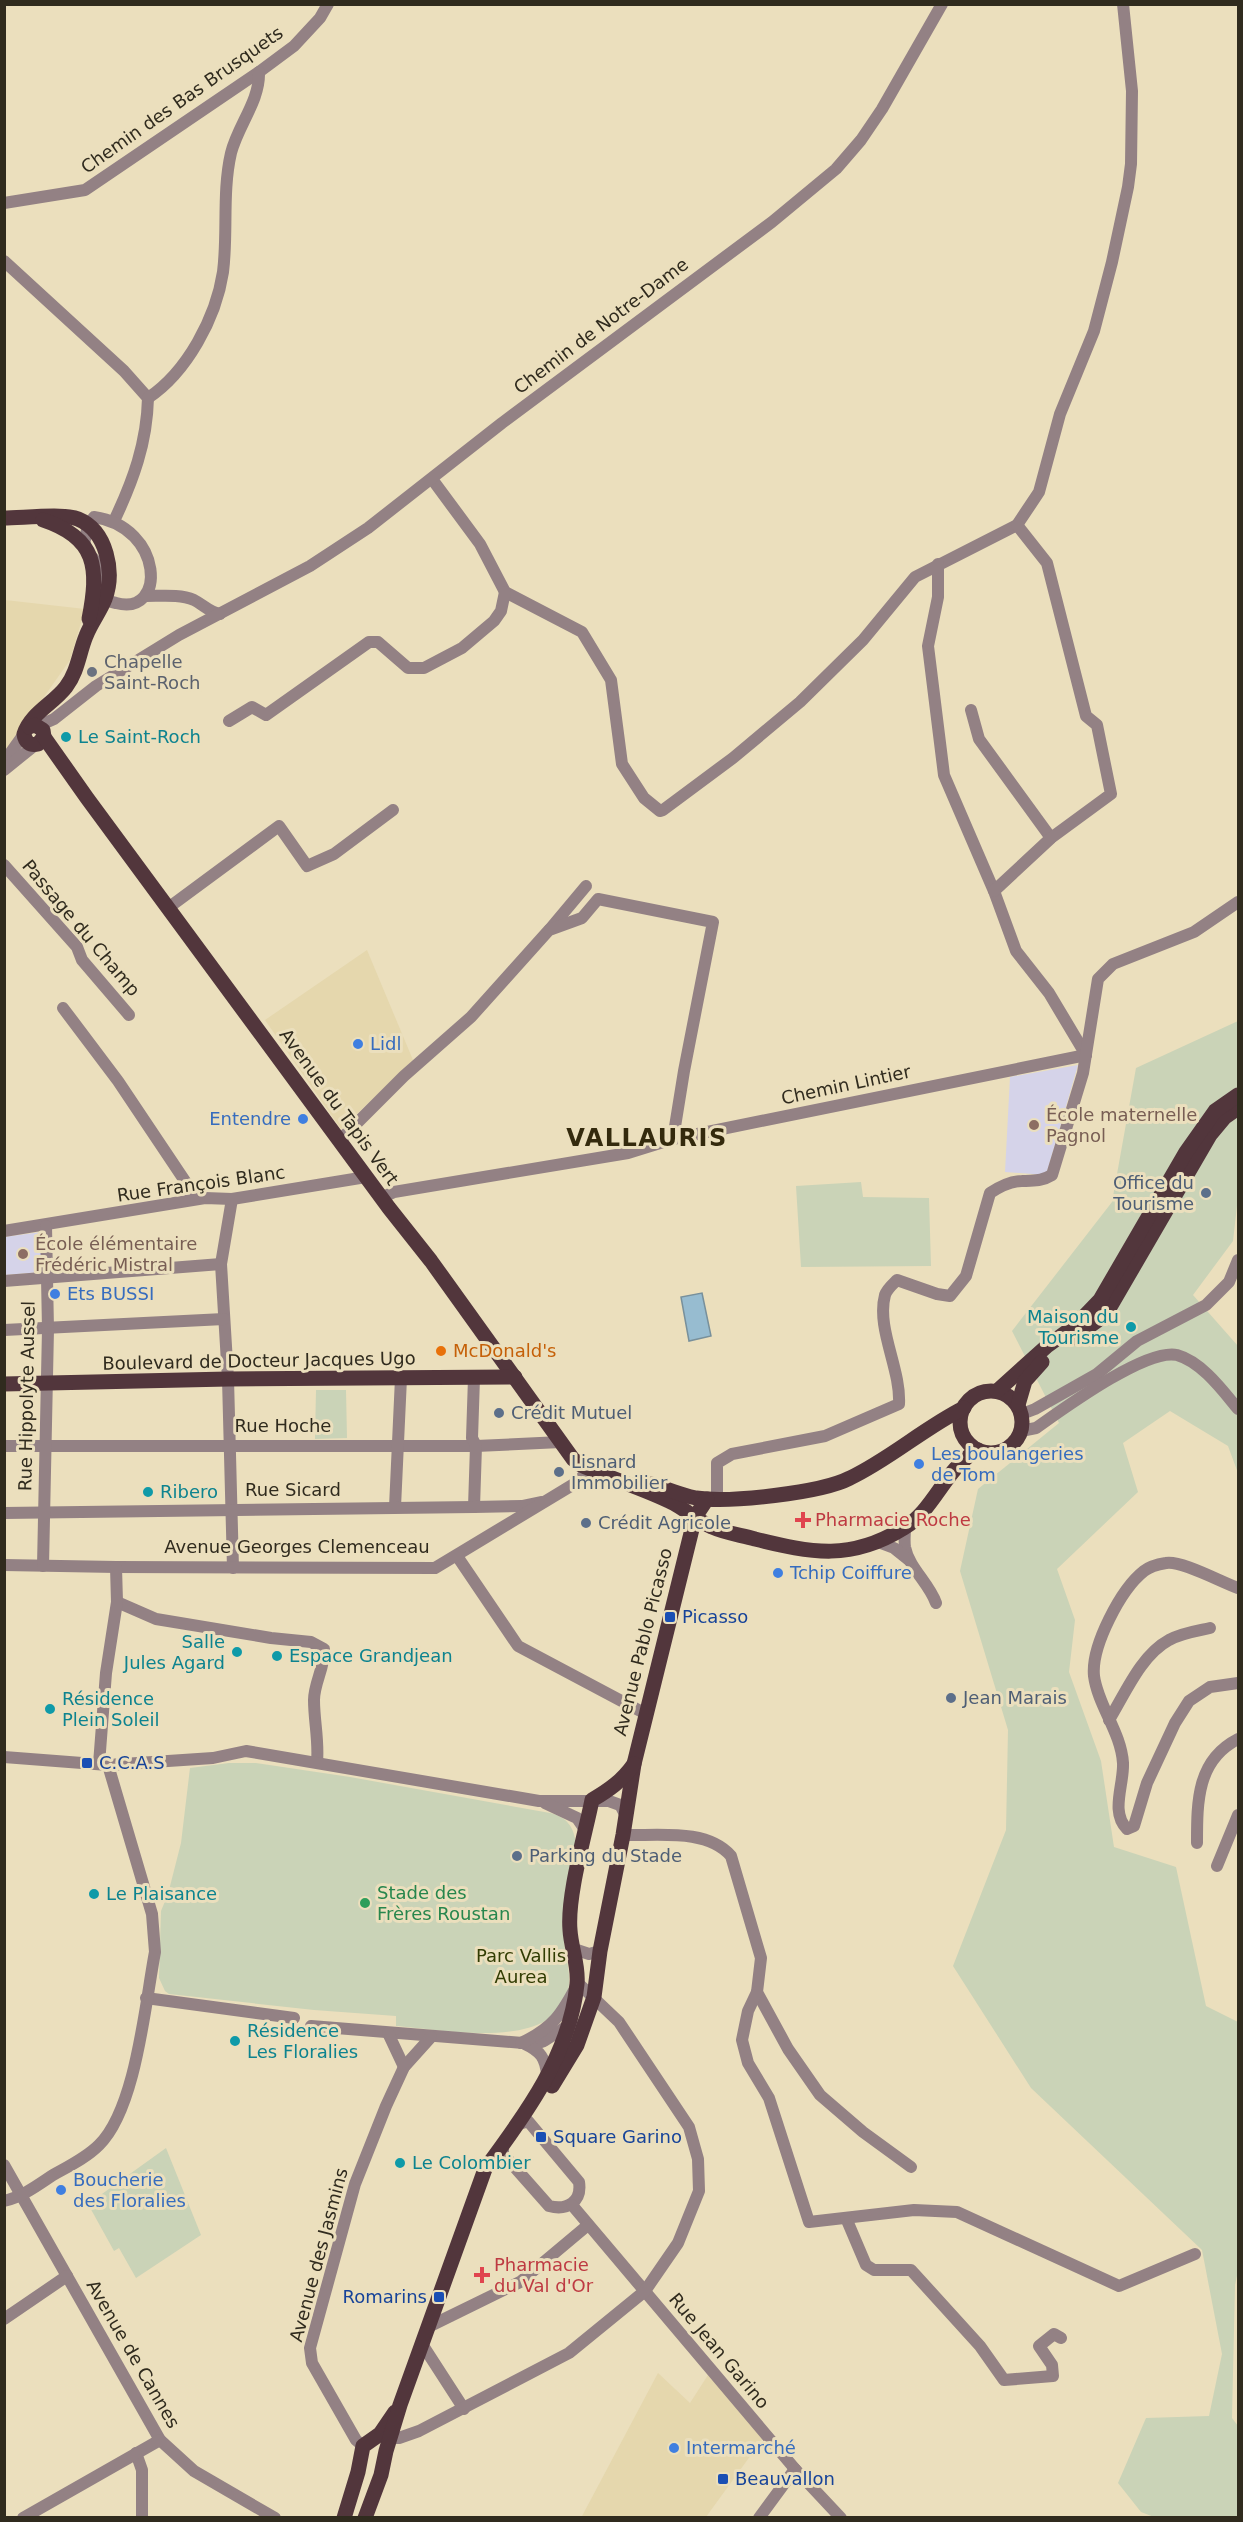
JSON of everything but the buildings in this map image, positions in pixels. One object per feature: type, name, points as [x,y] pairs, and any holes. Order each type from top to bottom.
[{"type":"main road","points":[[4,518],[54,516],[88,523],[101,542],[109,564],[109,580],[105,600],[86,636]]},
{"type":"main road","points":[[37,518],[66,530],[87,550],[95,574],[86,636],[76,671],[57,697],[34,717],[37,734]]},
{"type":"main road","name":"Avenue du Tapis Vert","points":[[37,734],[62,764],[340,1140],[573,1459],[588,1469]]},
{"type":"main road","points":[[997,1391],[1047,1346],[1076,1325],[1100,1300],[1186,1152],[1215,1111],[1239,1095]]},
{"type":"main road","points":[[1020,1409],[1009,1396],[997,1391],[981,1392],[974,1396],[961,1415],[962,1432],[965,1439],[978,1450],[986,1453],[1012,1446],[1022,1431],[1020,1409],[1025,1381],[1032,1371],[1097,1321],[1110,1307],[1210,1135],[1225,1118],[1239,1108]]},
{"type":"main road","name":"Boulevard de Docteur Jacques Ugo","points":[[4,1384],[228,1379],[515,1377]]},
{"type":"main road","points":[[588,1469],[633,1477],[675,1492],[712,1499],[810,1491],[835,1485],[853,1477],[964,1408]]},
{"type":"main road","points":[[588,1469],[675,1504],[713,1528],[782,1546],[820,1552],[855,1550],[878,1542],[905,1527],[930,1504],[960,1463],[978,1450]]},
{"type":"main road","name":"Avenue Pablo Picasso","points":[[587,1991],[600,1951],[645,1714],[695,1517],[712,1499]]},
{"type":"main road","points":[[365,2517],[381,2475],[400,2405],[476,2193],[522,2123],[546,2096],[577,2044],[587,1991],[570,1929],[573,1893],[592,1800],[612,1788],[634,1764]]},
{"type":"main road","points":[[522,2123],[560,2052],[568,2026],[587,1991]]},
{"type":"main road","points":[[344,2517],[364,2447],[380,2434],[400,2405]]},
{"type":"main road","points":[[364,2447],[380,2442],[387,2449]]},
{"type":"main road","points":[[364,2447],[369,2465],[377,2465],[387,2449]]},
{"type":"street","name":"Chemin des Bas Brusquets","points":[[4,203],[85,189],[294,46],[320,18],[328,4]]},
{"type":"street","name":"Chemin de Notre-Dame","points":[[4,770],[37,734],[96,686],[179,635],[319,560],[368,528],[502,423],[756,234],[836,169],[861,140],[882,109],[942,4]]},
{"type":"street","points":[[432,478],[480,544],[505,592],[582,632],[611,680],[622,764],[644,798],[660,811],[733,758],[800,702],[863,640],[915,578],[938,564],[1017,525],[1039,492],[1060,414],[1094,331],[1128,188],[1131,165],[1132,91],[1123,4]]},
{"type":"street","points":[[147,398],[159,390],[205,332],[223,272],[226,192],[232,152],[260,85],[259,72]]},
{"type":"street","points":[[4,261],[124,370],[147,398],[147,422],[140,459],[127,495],[114,521]]},
{"type":"street","points":[[146,596],[151,581],[150,562],[143,544],[114,521],[88,523],[87,550],[101,567],[101,594],[105,600],[119,604],[134,604],[146,596],[174,596],[192,599],[211,612],[220,614]]},
{"type":"street","points":[[994,891],[1051,838],[1111,794],[1097,725],[1086,716],[1047,563],[1017,525]]},
{"type":"street","points":[[938,564],[938,597],[928,646],[944,775],[994,891],[1016,951],[1049,993],[1086,1055]]},
{"type":"street","points":[[151,581],[174,596]]},
{"type":"street","points":[[229,722],[252,707],[266,715],[369,642],[378,642],[408,668],[424,668],[462,648],[494,621],[501,611],[505,592]]},
{"type":"street","points":[[971,710],[979,739],[1051,838]]},
{"type":"street","points":[[4,762],[37,734]]},
{"type":"street","points":[[168,908],[279,826],[307,866],[334,854],[393,810]]},
{"type":"street","name":"Passage du Champ","points":[[4,865],[77,947],[82,960],[129,1015]]},
{"type":"street","points":[[340,1140],[404,1076],[471,1017],[586,886]]},
{"type":"street","points":[[549,930],[582,918],[598,899],[713,922],[673,1139]]},
{"type":"street","points":[[712,1499],[717,1463],[732,1454],[825,1436],[899,1404],[900,1390],[884,1317],[885,1293],[897,1280],[950,1296],[958,1289],[966,1276],[990,1193],[1001,1185],[1011,1185],[1019,1180],[1040,1182],[1052,1175],[1083,1073],[1098,979],[1113,964],[1194,932],[1239,902]]},
{"type":"street","points":[[63,1008],[118,1081],[197,1199]]},
{"type":"street","name":"Chemin Lintier","points":[[381,1198],[393,1192],[628,1153],[673,1139],[1086,1055]]},
{"type":"street","name":"Rue François Blanc","points":[[4,1231],[46,1226],[197,1199],[232,1199],[366,1177]]},
{"type":"street","points":[[232,1199],[221,1264],[228,1379],[233,1568]]},
{"type":"street","name":"Rue Hippolyte Aussel","points":[[43,1566],[48,1329],[46,1226]]},
{"type":"street","points":[[1020,1409],[1035,1409],[1098,1374],[1137,1341],[1206,1305],[1229,1282],[1239,1260]]},
{"type":"street","points":[[4,1281],[221,1264]]},
{"type":"street","points":[[4,1330],[224,1319]]},
{"type":"street","points":[[1022,1431],[1036,1428],[1114,1377],[1163,1354],[1177,1355],[1201,1369],[1239,1409]]},
{"type":"street","points":[[396,1507],[396,1444],[401,1378]]},
{"type":"street","points":[[474,1378],[472,1438],[476,1446],[474,1507]]},
{"type":"street","name":"Rue Hoche","points":[[4,1446],[396,1444],[476,1446],[561,1442]]},
{"type":"street","name":"Avenue Georges Clemenceau","points":[[4,1565],[116,1568],[435,1568],[579,1481],[588,1469]]},
{"type":"street","name":"Rue Sicard","points":[[4,1513],[231,1508],[522,1506],[545,1501]]},
{"type":"street","points":[[905,1527],[905,1547],[909,1560]]},
{"type":"street","points":[[878,1542],[894,1548],[909,1560],[932,1592],[936,1603]]},
{"type":"street","points":[[457,1556],[518,1646],[645,1714]]},
{"type":"street","points":[[1239,1588],[1215,1580],[1185,1565],[1167,1562],[1145,1570],[1108,1620],[1096,1646],[1094,1674],[1100,1700],[1123,1762],[1119,1809],[1121,1822],[1127,1829],[1134,1826],[1147,1783],[1175,1723],[1189,1701],[1210,1687],[1239,1683]]},
{"type":"street","points":[[4,2201],[21,2195],[88,2154],[101,2143],[113,2126],[131,2084],[155,1952],[152,1914],[104,1765],[106,1673],[117,1602],[116,1568]]},
{"type":"street","points":[[117,1602],[156,1619],[311,1642],[324,1649],[325,1659],[314,1699],[319,1741],[317,1762]]},
{"type":"street","points":[[1109,1720],[1155,1650],[1169,1640],[1188,1632],[1210,1628]]},
{"type":"street","points":[[1197,1843],[1197,1804],[1204,1772],[1224,1746],[1239,1739]]},
{"type":"street","points":[[4,1757],[104,1765],[213,1758],[246,1752],[317,1762],[538,1801],[609,1801],[620,1805],[626,1816]]},
{"type":"street","points":[[538,1801],[577,1818],[586,1831]]},
{"type":"street","points":[[1217,1866],[1226,1839],[1239,1815]]},
{"type":"street","points":[[623,1835],[692,1838],[714,1842],[731,1856],[761,1958],[757,1992],[748,2011],[742,2040],[748,2062],[770,2098],[809,2222],[914,2210],[957,2212],[1119,2286],[1195,2254]]},
{"type":"street","points":[[574,1948],[590,1954],[600,1951]]},
{"type":"street","points":[[387,2449],[399,2438],[464,2409],[569,2354],[645,2291],[678,2243],[699,2191],[698,2160],[689,2127],[620,2022],[587,1991],[539,2039]]},
{"type":"street","points":[[757,1992],[788,2049],[820,2096],[863,2132],[911,2167]]},
{"type":"street","points":[[146,1998],[294,2019]]},
{"type":"street","points":[[311,2026],[521,2043],[539,2039],[568,2026]]},
{"type":"street","points":[[388,2033],[404,2067]]},
{"type":"street","name":"Avenue des Jasmins","points":[[364,2447],[356,2440],[312,2363],[310,2348],[355,2184],[404,2067],[431,2037]]},
{"type":"street","points":[[539,2039],[560,2052],[563,2061],[546,2091],[546,2096]]},
{"type":"street","points":[[521,2043],[540,2053],[546,2063],[547,2077]]},
{"type":"street","points":[[503,2150],[549,2206],[556,2208],[572,2205],[580,2190],[579,2182],[522,2123]]},
{"type":"street","name":"Avenue de Cannes","points":[[4,2165],[160,2440],[194,2471],[275,2517]]},
{"type":"street","name":"Rue Jean Garino","points":[[572,2205],[795,2469],[841,2517]]},
{"type":"street","points":[[846,2218],[866,2265],[874,2270],[911,2270],[980,2346],[1004,2380],[1053,2376],[1052,2365],[1038,2346],[1054,2334],[1061,2338]]},
{"type":"street","points":[[428,2327],[520,2282],[588,2225]]},
{"type":"street","points":[[4,2319],[67,2276]]},
{"type":"street","points":[[422,2344],[464,2409]]},
{"type":"street","points":[[23,2517],[160,2440]]},
{"type":"street","points":[[136,2453],[142,2470],[142,2517]]},
{"type":"street","points":[[759,2517],[795,2469]]},
{"type":"shaded area","points":[[5,600],[85,609],[70,660],[5,752]]},
{"type":"shaded area","points":[[367,950],[413,1060],[341,1129],[265,1020]]},
{"type":"shaded area","name":"École maternelle Pagnol","points":[[1078,1065],[1046,1175],[1005,1172],[1010,1077]]},
{"type":"shaded area","name":"École élémentaire Frédéric Mistral","points":[[42,1232],[41,1272],[5,1275],[4,1237]]},
{"type":"shaded area","points":[[702,1293],[711,1336],[689,1341],[681,1297]]},
{"type":"shaded area","points":[[658,2373],[690,2403],[708,2375],[764,2437],[706,2517],[581,2518]]},
{"type":"green space","points":[[1238,1021],[1238,1197],[1233,1241],[1193,1295],[1238,1346],[1238,1473],[1228,1446],[1170,1411],[1123,1443],[1138,1492],[1057,1569],[1075,1620],[1069,1672],[1101,1761],[1114,1847],[1176,1867],[1206,2006],[1238,2022],[1238,2271],[1235,2285],[1232,2418],[1238,2426],[1238,2517],[1154,2517],[1141,2512],[1118,2483],[1146,2418],[1209,2416],[1222,2354],[1202,2250],[1031,2088],[953,1966],[1006,1830],[1008,1730],[960,1571],[978,1489],[1059,1423],[1012,1331],[1112,1202],[1136,1068]]},
{"type":"green space","points":[[861,1182],[863,1197],[929,1198],[931,1266],[801,1267],[796,1186]]},
{"type":"green space","points":[[316,1390],[346,1390],[347,1438],[315,1439]]},
{"type":"green space","name":"Stade des Frères Roustan","points":[[229,1763],[256,1763],[350,1777],[550,1813],[565,1820],[571,1828],[576,1844],[564,1930],[569,1985],[558,2010],[541,2023],[519,2030],[466,2033],[396,2026],[396,2016],[314,2010],[169,1994],[165,1991],[159,1978],[161,1911],[168,1894],[181,1843],[190,1768]]},
{"type":"green space","points":[[166,2148],[201,2235],[136,2278],[119,2248],[114,2251],[88,2204]]},
{"type":"place","name":"Chapelle Saint-Roch","points":[[92,672]]},
{"type":"place","name":"Le Saint-Roch","points":[[66,737]]},
{"type":"place","name":"Lidl","points":[[358,1044]]},
{"type":"place","name":"Entendre","points":[[303,1119]]},
{"type":"place","name":"École maternelle Pagnol","points":[[1034,1125]]},
{"type":"place","name":"Office du Tourisme","points":[[1206,1193]]},
{"type":"place","name":"École élémentaire Frédéric Mistral","points":[[23,1254]]},
{"type":"place","name":"Ets BUSSI","points":[[55,1294]]},
{"type":"place","name":"Maison du Tourisme","points":[[1131,1327]]},
{"type":"place","name":"McDonald's","points":[[441,1351]]},
{"type":"place","name":"Crédit Mutuel","points":[[499,1413]]},
{"type":"place","name":"Les boulangeries de Tom","points":[[919,1464]]},
{"type":"place","name":"Lisnard Immobilier","points":[[559,1472]]},
{"type":"place","name":"Ribero","points":[[148,1492]]},
{"type":"place","name":"Pharmacie Roche","points":[[803,1520]]},
{"type":"place","name":"Crédit Agricole","points":[[586,1523]]},
{"type":"place","name":"Tchip Coiffure","points":[[778,1573]]},
{"type":"place","name":"Picasso","points":[[670,1617]]},
{"type":"place","name":"Salle Jules Agard","points":[[237,1652]]},
{"type":"place","name":"Espace Grandjean","points":[[277,1656]]},
{"type":"place","name":"Jean Marais","points":[[951,1698]]},
{"type":"place","name":"Résidence Plein Soleil","points":[[50,1709]]},
{"type":"place","name":"C.C.A.S","points":[[87,1763]]},
{"type":"place","name":"Parking du Stade","points":[[517,1856]]},
{"type":"place","name":"Le Plaisance","points":[[94,1894]]},
{"type":"place","name":"Stade des Frères Roustan","points":[[365,1903]]},
{"type":"place","name":"Résidence Les Floralies","points":[[235,2041]]},
{"type":"place","name":"Square Garino","points":[[541,2137]]},
{"type":"place","name":"Le Colombier","points":[[400,2163]]},
{"type":"place","name":"Boucherie des Floralies","points":[[61,2190]]},
{"type":"place","name":"Pharmacie du Val d'Or","points":[[482,2275]]},
{"type":"place","name":"Romarins","points":[[439,2297]]},
{"type":"place","name":"Intermarché","points":[[674,2448]]},
{"type":"place","name":"Beauvallon","points":[[723,2479]]},
{"type":"district","name":"VALLAURIS","points":[[647,1138]]},
{"type":"park label","name":"Parc Vallis Aurea","points":[[521,1966]]}]
